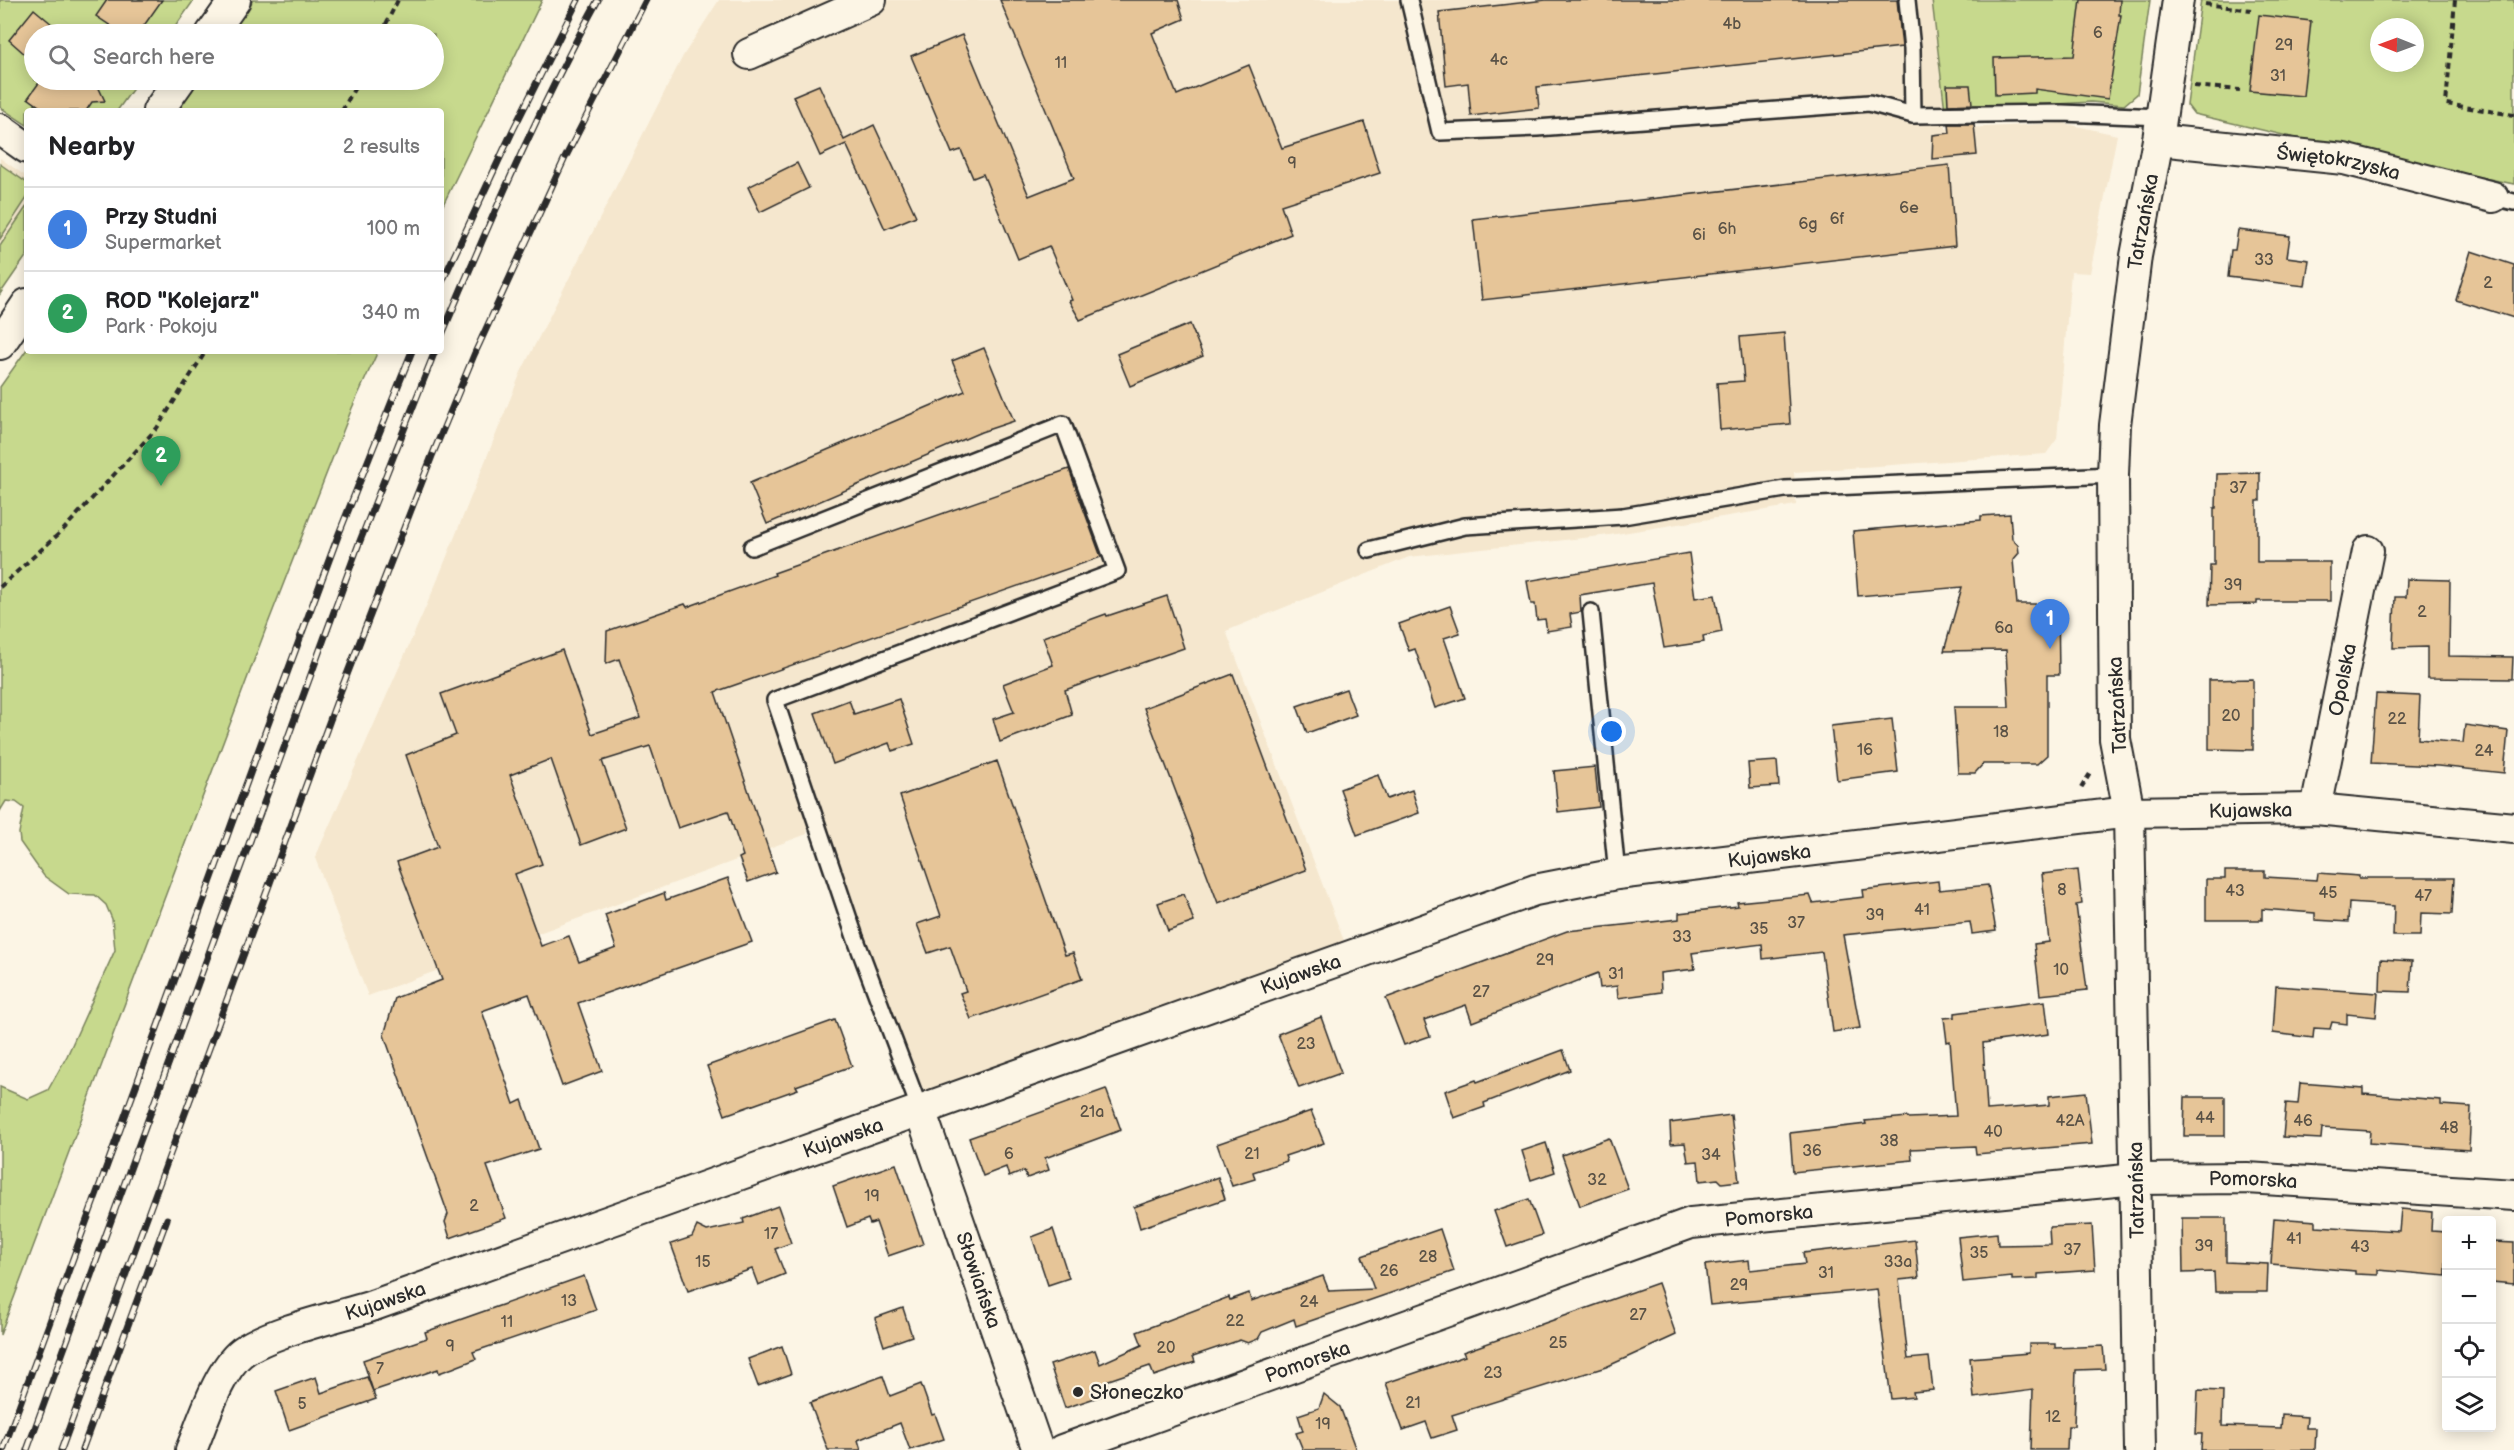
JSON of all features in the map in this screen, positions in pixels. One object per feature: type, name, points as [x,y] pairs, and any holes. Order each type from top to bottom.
[{"type":"street","points":[[218,24],[235,0]]},
{"type":"street","points":[[748,54],[871,0]]},
{"type":"street","name":"Tatrzańska","points":[[2140,1450],[2128,812],[2115,739],[2115,425],[2136,256],[2187,2]]},
{"type":"street","points":[[161,108],[173,90]]},
{"type":"street","points":[[0,129],[24,146]]},
{"type":"street","name":"Świętokrzyska","points":[[2160,129],[2344,159],[2504,200]]},
{"type":"street","points":[[0,344],[24,308]]},
{"type":"street","name":"Opolska","points":[[2316,809],[2368,551]]},
{"type":"street","name":"Kujawska","points":[[191,1450],[223,1376],[242,1352],[266,1339],[369,1306],[1535,890],[1617,874],[2128,812],[2316,809],[2514,828]]},
{"type":"street","name":"Słowiańska","points":[[920,1110],[1038,1450]]},
{"type":"street","name":"Pomorska","points":[[1062,1450],[1691,1223],[2136,1179],[2247,1178],[2514,1195]]},
{"type":"lane","points":[[1409,0],[1440,132],[1537,128],[1869,103],[1913,115],[2062,113],[2160,129]]},
{"type":"lane","points":[[1906,0],[1912,49],[1913,115]]},
{"type":"lane","points":[[752,547],[1063,424],[1117,571],[774,700],[855,937],[920,1110]]},
{"type":"lane","points":[[1369,550],[1465,526],[1623,516],[1785,489],[2114,475]]},
{"type":"lane","points":[[1591,612],[1617,874]]},
{"type":"path","points":[[386,24],[398,0]]},
{"type":"path","points":[[2455,0],[2446,104],[2514,115]]},
{"type":"path","points":[[2187,2],[2251,10]]},
{"type":"path","points":[[2185,85],[2240,90]]},
{"type":"path","points":[[344,108],[353,90]]},
{"type":"path","points":[[0,587],[63,530],[157,428],[204,354]]},
{"type":"shaded area","points":[[719,0],[1932,0],[1946,129],[2063,123],[2117,135],[2090,273],[2071,272],[2057,439],[2046,454],[1794,472],[1796,505],[1610,535],[1409,557],[1226,631],[1349,954],[921,1107],[810,789],[807,834],[368,996],[315,858],[435,586],[521,372],[683,56]]},
{"type":"shaded area","points":[[0,158],[24,175],[24,210],[0,246]]},
{"type":"green space","points":[[0,0],[194,0],[177,24],[24,24],[24,90],[132,90],[119,108],[24,108],[24,123],[0,107]]},
{"type":"green space","points":[[253,0],[542,0],[444,203],[444,108],[179,108],[191,90],[444,90],[444,24],[237,24]]},
{"type":"green space","points":[[1932,0],[2150,0],[2137,94],[2124,105],[2091,102],[1945,111]]},
{"type":"green space","points":[[2201,0],[2514,0],[2514,184],[2343,149],[2194,114],[2187,105]]},
{"type":"green space","points":[[0,164],[24,181],[24,203],[0,239]]},
{"type":"green space","points":[[24,210],[24,259],[0,294],[0,246]]},
{"type":"green space","points":[[24,353],[377,354],[352,408],[265,631],[0,1335],[0,1087],[28,1099],[48,1090],[67,1056],[115,950],[112,919],[106,905],[95,895],[69,894],[44,876],[20,842],[19,833],[24,808],[16,802],[6,801],[0,811],[0,387]]},
{"type":"building","points":[[107,0],[162,0],[145,24],[108,24],[96,16]]},
{"type":"building","points":[[1000,0],[1178,0],[1184,19],[1152,33],[1177,95],[1249,65],[1282,148],[1364,122],[1380,173],[1281,205],[1291,234],[1080,320],[1069,301],[1072,300],[1049,246],[1018,259],[983,174],[973,178],[961,150],[952,153],[911,56],[962,35],[1029,196],[1074,178]]},
{"type":"building","points":[[1546,0],[1897,0],[1902,47],[1537,87],[1539,108],[1471,116],[1468,83],[1446,86],[1439,12]]},
{"type":"building","points":[[2081,0],[2120,0],[2119,15],[2121,15],[2108,99],[2035,89],[2035,93],[1995,95],[1994,58],[2074,56]]},
{"type":"building","points":[[34,9],[52,24],[24,24],[24,53],[9,40]]},
{"type":"building","points":[[2259,15],[2311,21],[2303,96],[2250,91]]},
{"type":"building","points":[[819,85],[844,140],[874,125],[916,216],[885,229],[846,144],[820,156],[793,96]]},
{"type":"building","points":[[1947,85],[1970,85],[1972,104],[1948,105]]},
{"type":"building","points":[[34,90],[100,90],[105,101],[92,102],[88,108],[42,108],[28,98]]},
{"type":"building","points":[[1949,124],[1974,124],[1977,155],[1932,159],[1933,135],[1950,133]]},
{"type":"building","points":[[797,163],[809,188],[760,212],[748,187]]},
{"type":"building","points":[[1949,165],[1955,246],[1482,300],[1473,219]]},
{"type":"building","points":[[2238,230],[2290,236],[2287,257],[2309,260],[2305,286],[2228,277],[2231,250],[2235,250]]},
{"type":"building","points":[[2471,251],[2514,265],[2514,318],[2456,300]]},
{"type":"building","points":[[1190,324],[1203,356],[1130,386],[1117,354]]},
{"type":"building","points":[[1784,333],[1790,424],[1720,430],[1717,383],[1744,381],[1740,337]]},
{"type":"building","points":[[984,348],[1014,421],[981,432],[767,524],[750,483],[965,391],[952,361]]},
{"type":"building","points":[[1069,469],[1101,557],[715,692],[776,872],[748,882],[739,858],[743,856],[728,811],[678,828],[650,746],[602,761],[626,828],[581,845],[551,759],[510,775],[542,864],[515,874],[541,946],[569,936],[579,962],[616,948],[605,915],[664,893],[666,900],[728,878],[752,942],[578,1003],[602,1071],[562,1086],[529,994],[482,1011],[514,1104],[522,1100],[539,1149],[487,1166],[506,1218],[450,1238],[445,1222],[448,1214],[384,1035],[395,998],[442,980],[397,862],[438,847],[406,755],[456,735],[441,694],[562,650],[592,734],[640,718],[619,659],[606,664],[607,631],[685,604],[687,607],[775,575],[774,573]]},
{"type":"building","points":[[2260,473],[2260,501],[2257,501],[2257,562],[2330,562],[2330,601],[2257,601],[2257,604],[2209,605],[2210,565],[2214,565],[2214,508],[2216,508],[2217,474]]},
{"type":"building","points":[[2010,514],[2012,539],[2018,545],[2019,553],[2013,560],[2017,604],[2058,604],[2059,675],[2047,675],[2047,755],[2037,764],[1983,764],[1975,773],[1958,773],[1954,707],[2009,707],[2006,650],[1944,651],[1962,587],[1858,596],[1853,531],[1981,520],[1981,516]]},
{"type":"building","points":[[1689,553],[1695,598],[1715,595],[1722,632],[1703,636],[1704,642],[1664,648],[1652,583],[1580,595],[1581,612],[1570,614],[1572,627],[1547,631],[1545,619],[1537,620],[1535,604],[1531,604],[1527,581]]},
{"type":"building","points":[[2407,579],[2450,580],[2449,656],[2513,657],[2512,679],[2427,678],[2427,647],[2393,648],[2395,597],[2406,597]]},
{"type":"building","points":[[1167,596],[1184,648],[1065,690],[1072,715],[1000,742],[993,719],[1014,712],[1003,684],[1053,665],[1043,637],[1106,614],[1107,616]]},
{"type":"building","points":[[1450,606],[1460,633],[1444,638],[1465,698],[1435,708],[1415,649],[1409,651],[1399,624]]},
{"type":"building","points":[[1233,674],[1306,870],[1218,903],[1144,708]]},
{"type":"building","points":[[2253,679],[2253,750],[2209,749],[2209,680]]},
{"type":"building","points":[[1346,689],[1356,715],[1307,733],[1297,706]]},
{"type":"building","points":[[2376,694],[2420,696],[2418,739],[2463,743],[2465,725],[2508,731],[2504,773],[2438,766],[2371,763]]},
{"type":"building","points":[[899,699],[914,744],[892,751],[889,743],[833,764],[815,713],[849,700],[854,714]]},
{"type":"building","points":[[1892,719],[1898,772],[1837,780],[1831,726]]},
{"type":"building","points":[[997,761],[1065,955],[1073,953],[1082,979],[971,1019],[960,993],[966,991],[950,946],[928,953],[917,924],[941,916],[900,796]]},
{"type":"building","points":[[1777,761],[1779,786],[1750,788],[1748,763]]},
{"type":"building","points":[[1595,767],[1599,807],[1558,812],[1554,771]]},
{"type":"building","points":[[1378,775],[1387,799],[1412,790],[1419,813],[1357,835],[1340,789]]},
{"type":"building","points":[[2078,870],[2082,904],[2076,905],[2087,990],[2040,995],[2034,944],[2049,942],[2042,874]]},
{"type":"building","points":[[2225,871],[2265,871],[2265,877],[2317,880],[2318,873],[2359,876],[2359,878],[2454,878],[2452,914],[2421,913],[2420,936],[2393,936],[2394,906],[2349,903],[2348,922],[2315,920],[2315,913],[2262,909],[2262,920],[2206,920],[2206,879],[2225,879]]},
{"type":"building","points":[[1938,881],[1939,890],[1988,885],[1996,931],[1972,934],[1970,922],[1843,935],[1860,1028],[1833,1032],[1822,952],[1763,959],[1762,944],[1692,953],[1695,969],[1660,973],[1661,992],[1618,998],[1617,986],[1600,988],[1598,973],[1472,1022],[1466,1005],[1424,1020],[1430,1036],[1404,1045],[1386,998],[1567,931],[1679,919],[1679,913],[1738,906],[1737,902],[1810,895],[1813,903],[1864,897],[1863,890]]},
{"type":"building","points":[[1184,894],[1194,922],[1168,931],[1158,903]]},
{"type":"building","points":[[2381,959],[2412,961],[2410,992],[2380,991]]},
{"type":"building","points":[[2276,986],[2378,993],[2376,1017],[2347,1014],[2347,1024],[2332,1022],[2330,1029],[2314,1028],[2313,1038],[2273,1033]]},
{"type":"building","points":[[2045,1001],[2049,1034],[1983,1043],[1987,1110],[2049,1105],[2049,1096],[2086,1092],[2092,1144],[1976,1154],[1975,1146],[1911,1149],[1912,1160],[1793,1172],[1790,1133],[1866,1124],[1865,1121],[1956,1116],[1950,1041],[1947,1042],[1944,1018],[1955,1017],[1955,1013]]},
{"type":"building","points":[[1321,1017],[1341,1073],[1299,1088],[1278,1034]]},
{"type":"building","points":[[835,1020],[852,1066],[796,1086],[798,1089],[725,1115],[707,1066]]},
{"type":"building","points":[[1563,1050],[1570,1070],[1484,1103],[1485,1107],[1454,1118],[1445,1091],[1476,1080],[1477,1082]]},
{"type":"building","points":[[2300,1083],[2363,1088],[2363,1094],[2441,1100],[2441,1105],[2471,1107],[2469,1150],[2369,1143],[2370,1131],[2322,1128],[2321,1139],[2283,1137],[2286,1103],[2298,1104]]},
{"type":"building","points":[[1106,1089],[1121,1130],[1045,1158],[1049,1170],[1027,1178],[1024,1171],[1009,1177],[1006,1167],[983,1176],[969,1138]]},
{"type":"building","points":[[2185,1097],[2225,1097],[2225,1136],[2184,1136]]},
{"type":"building","points":[[1311,1111],[1324,1143],[1285,1156],[1287,1161],[1253,1172],[1255,1179],[1232,1186],[1217,1144]]},
{"type":"building","points":[[1731,1115],[1739,1181],[1722,1183],[1718,1179],[1700,1181],[1698,1161],[1688,1162],[1685,1143],[1671,1144],[1670,1123]]},
{"type":"building","points":[[1609,1138],[1628,1189],[1580,1206],[1562,1155]]},
{"type":"building","points":[[1546,1143],[1555,1172],[1531,1180],[1522,1151]]},
{"type":"building","points":[[896,1164],[923,1244],[888,1256],[876,1222],[870,1224],[868,1219],[847,1227],[833,1186]]},
{"type":"building","points":[[1218,1177],[1225,1199],[1140,1228],[1134,1207]]},
{"type":"building","points":[[1529,1199],[1542,1235],[1507,1247],[1494,1211]]},
{"type":"building","points":[[778,1206],[791,1243],[775,1249],[785,1274],[758,1285],[752,1269],[688,1291],[671,1244],[692,1237],[697,1226],[707,1231],[744,1223],[743,1219]]},
{"type":"building","points":[[2401,1209],[2432,1212],[2431,1231],[2442,1232],[2442,1276],[2378,1270],[2378,1275],[2355,1274],[2355,1271],[2271,1264],[2274,1218],[2316,1221],[2316,1226],[2399,1231]]},
{"type":"building","points":[[2182,1218],[2226,1218],[2226,1262],[2268,1264],[2267,1292],[2215,1292],[2214,1272],[2183,1273]]},
{"type":"building","points":[[2092,1225],[2095,1270],[2038,1274],[2038,1279],[2012,1280],[2012,1277],[1963,1282],[1958,1237],[1997,1233],[1998,1245],[2050,1244],[2049,1227]]},
{"type":"building","points":[[1053,1229],[1069,1278],[1048,1285],[1032,1237]]},
{"type":"building","points":[[1440,1229],[1454,1271],[1296,1326],[1294,1319],[1262,1332],[1258,1339],[1248,1343],[1240,1340],[1193,1356],[1195,1362],[1154,1376],[1150,1366],[1106,1381],[1110,1393],[1065,1408],[1050,1365],[1095,1350],[1100,1364],[1142,1345],[1137,1332],[1229,1297],[1230,1300],[1249,1293],[1251,1301],[1323,1276],[1329,1291],[1374,1289],[1362,1256]]},
{"type":"building","points":[[1915,1240],[1919,1278],[1899,1280],[1908,1359],[1929,1357],[1933,1390],[1913,1392],[1914,1397],[1891,1399],[1877,1289],[1710,1305],[1705,1265],[1749,1260],[1750,1270],[1805,1264],[1803,1253]]},
{"type":"building","points":[[2496,1242],[2514,1243],[2514,1284],[2496,1282]]},
{"type":"building","points":[[584,1276],[596,1310],[473,1352],[476,1359],[453,1368],[439,1373],[438,1369],[373,1391],[363,1360],[427,1338],[425,1332]]},
{"type":"building","points":[[1658,1283],[1676,1335],[1606,1367],[1452,1415],[1457,1430],[1432,1438],[1426,1422],[1403,1430],[1386,1383],[1465,1356],[1463,1352]]},
{"type":"building","points":[[903,1308],[912,1336],[884,1346],[875,1318]]},
{"type":"building","points":[[2029,1344],[2055,1344],[2055,1348],[2103,1346],[2105,1369],[2076,1370],[2074,1426],[2068,1426],[2067,1450],[2031,1450],[2033,1390],[1974,1398],[1970,1358],[2029,1353]]},
{"type":"building","points":[[782,1346],[791,1374],[758,1386],[748,1359]]},
{"type":"building","points":[[883,1376],[890,1396],[921,1384],[932,1415],[935,1414],[944,1439],[910,1450],[900,1423],[858,1440],[861,1450],[828,1450],[810,1403]]},
{"type":"building","points":[[316,1377],[321,1393],[367,1377],[376,1399],[289,1430],[276,1391]]},
{"type":"building","points":[[2198,1390],[2223,1391],[2222,1426],[2281,1428],[2282,1415],[2307,1417],[2306,1428],[2316,1428],[2315,1450],[2201,1450],[2202,1434],[2196,1434]]},
{"type":"building","points":[[1324,1394],[1340,1407],[1356,1450],[1303,1450],[1296,1433],[1303,1431],[1298,1415],[1319,1408]]},
{"type":"railway","points":[[444,278],[513,130],[578,0]]},
{"type":"railway","points":[[444,330],[515,166],[598,0]]},
{"type":"railway","points":[[61,1450],[341,690],[432,456],[474,355],[564,160],[646,0]]},
{"type":"railway","points":[[3,1450],[338,536],[411,354]]},
{"type":"railway","points":[[27,1450],[358,546],[434,354]]},
{"type":"railway","points":[[82,1450],[167,1219]]},
{"type":"place","name":"ROD \"Kolejarz\"","points":[[161,486]]},
{"type":"place","name":"Przy Studni","points":[[2050,649]]},
{"type":"place","name":"Słoneczko","points":[[1078,1392]]}]
